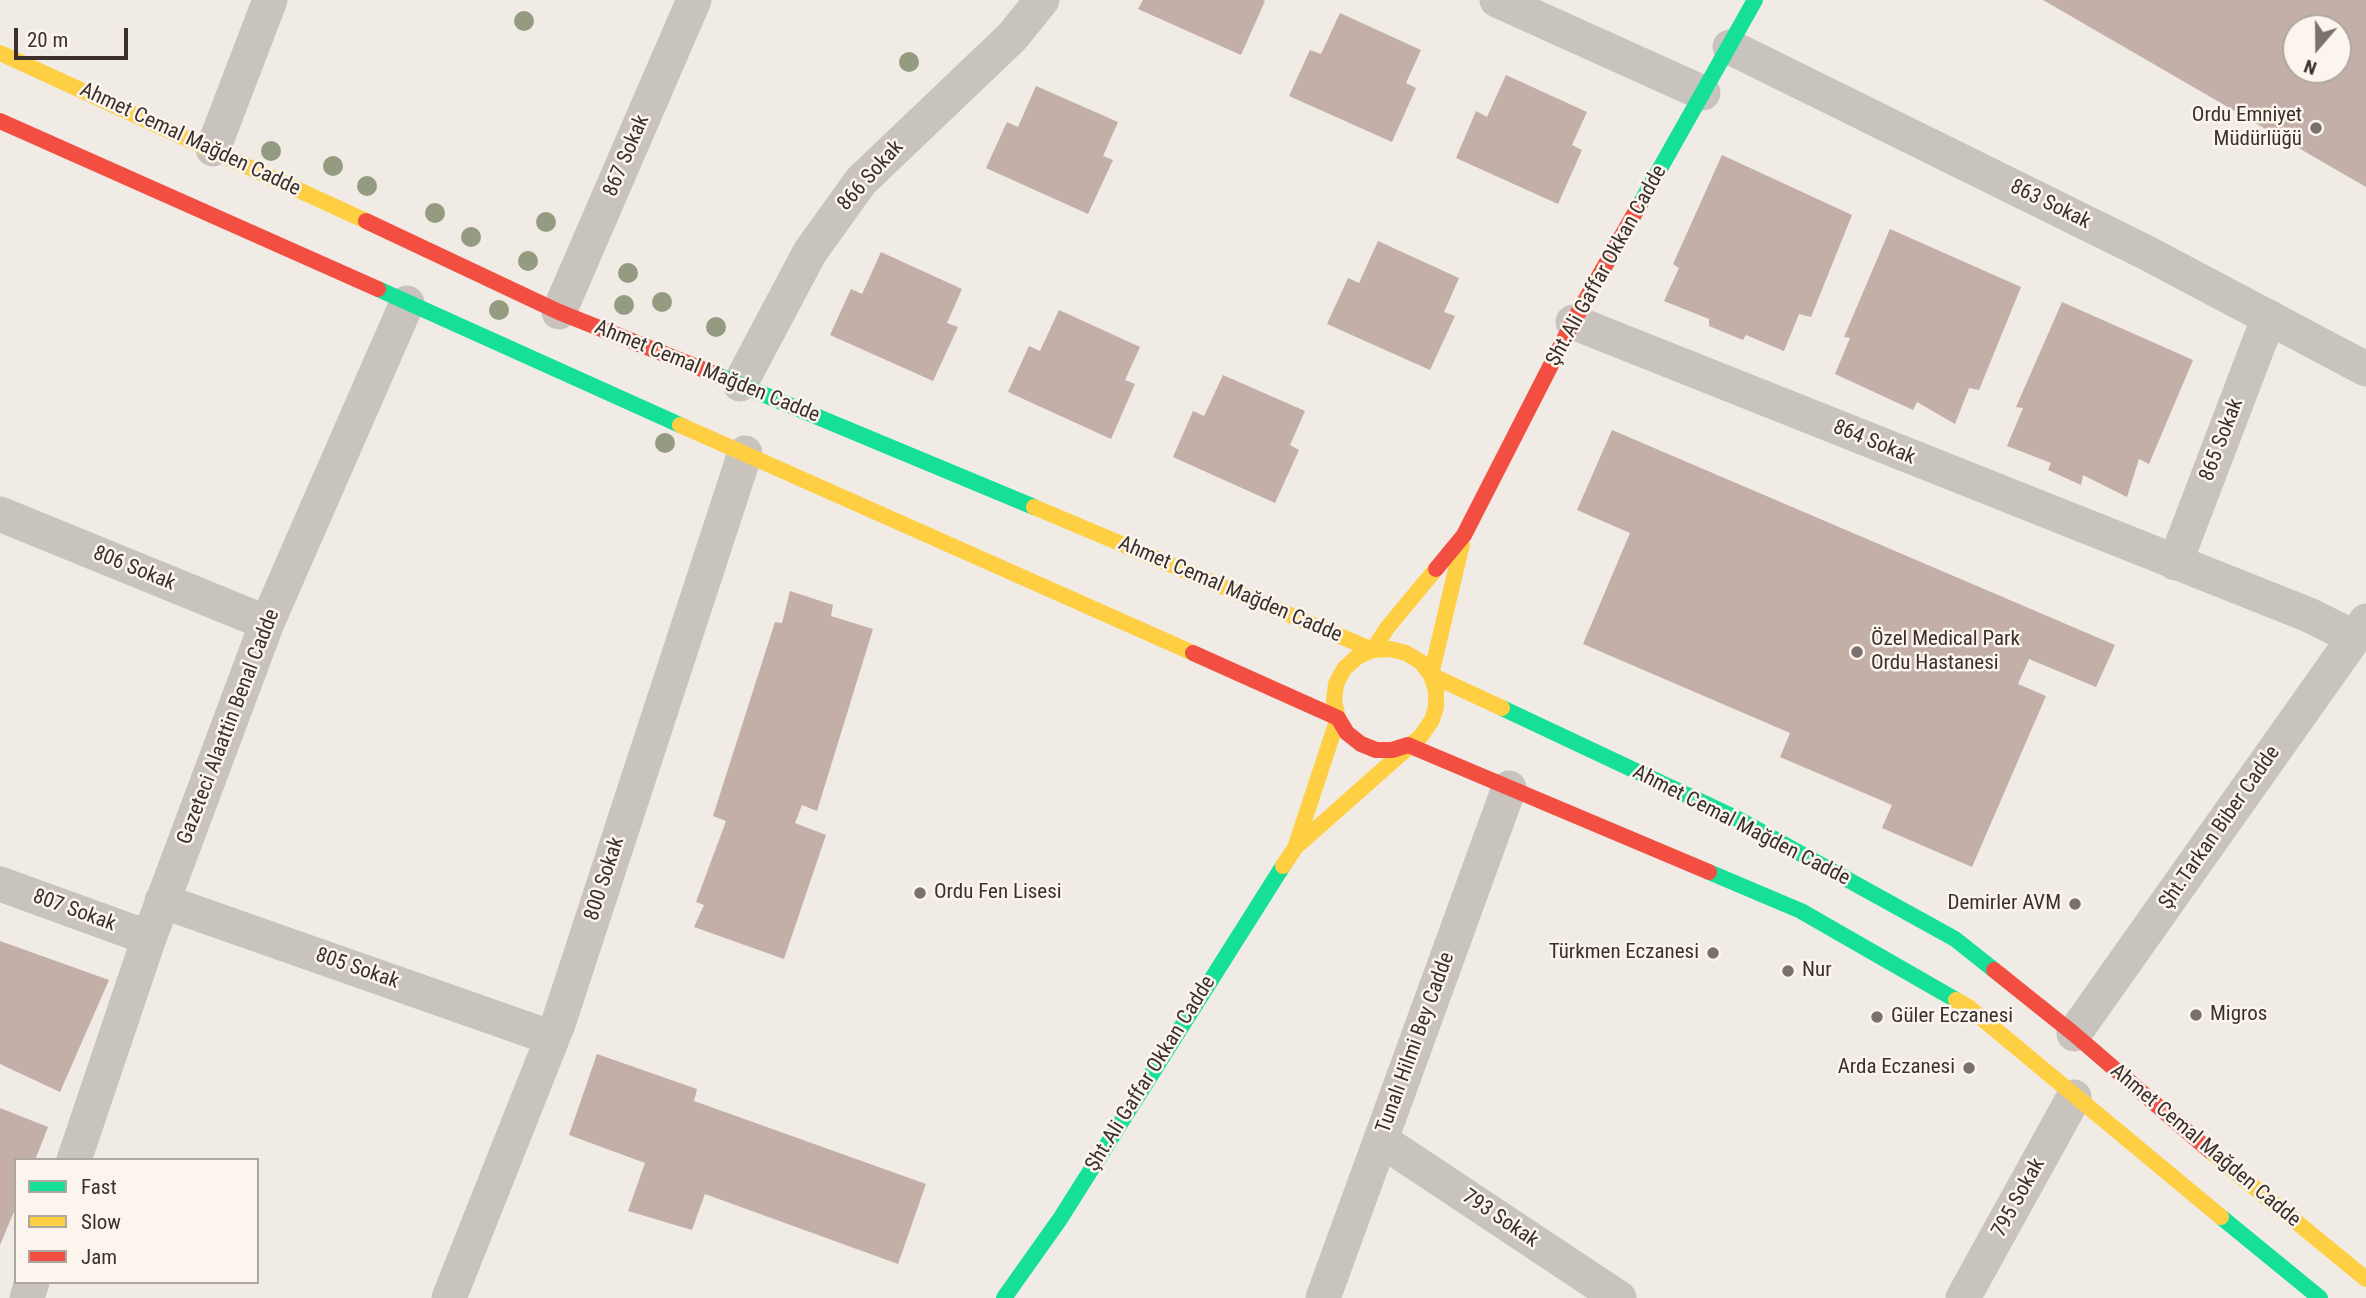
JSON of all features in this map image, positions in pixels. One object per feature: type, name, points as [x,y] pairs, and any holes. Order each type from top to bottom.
[{"type":"main road","name":"Şht.Ali Gaffar Okkan Cadde","points":[[1004,1298],[1060,1219],[1295,848],[1338,718],[1334,701],[1336,684],[1344,669],[1357,657],[1373,650],[1387,628],[1464,535],[1573,322],[1755,0]]},
{"type":"main road","name":"Ahmet Cemal Mağden Cadde","points":[[0,53],[213,149],[559,312],[740,384],[1373,650],[1390,649],[1406,653],[1421,662],[1431,675],[1740,820],[1955,939],[2074,1034],[2267,1200],[2364,1274]]},
{"type":"main road","name":"Ahmet Cemal Mağden Cadde","points":[[0,121],[1338,718],[1347,733],[1361,744],[1384,750],[1408,745],[1801,911],[1967,1006],[2320,1298]]},
{"type":"main road","name":"Şht.Ali Gaffar Okkan Cadde","points":[[1295,848],[1421,736],[1432,720],[1436,708],[1436,691],[1431,675],[1464,535]]},
{"type":"street","points":[[213,149],[270,0]]},
{"type":"street","name":"867 Sokak","points":[[559,312],[694,0]]},
{"type":"street","name":"866 Sokak","points":[[740,384],[810,252],[861,181],[1012,37],[1042,0]]},
{"type":"street","points":[[1497,0],[1703,93]]},
{"type":"street","name":"863 Sokak","points":[[1730,47],[2145,252],[2366,369]]},
{"type":"street","name":"Gazeteci Alaattin Benal Cadde","points":[[75,1158],[162,901],[267,624],[407,303]]},
{"type":"street","name":"865 Sokak","points":[[2175,563],[2269,317]]},
{"type":"street","name":"864 Sokak","points":[[1573,322],[2175,563],[2309,615],[2360,629]]},
{"type":"street","name":"800 Sokak","points":[[449,1298],[552,1038],[745,453]]},
{"type":"street","name":"806 Sokak","points":[[0,514],[267,624]]},
{"type":"street","name":"Şht.Tarkan Biber Cadde","points":[[2074,1034],[2360,629]]},
{"type":"street","name":"Tunalı Hilmi Bey Cadde","points":[[1323,1298],[1509,788]]},
{"type":"street","name":"807 Sokak","points":[[0,884],[149,938]]},
{"type":"street","name":"805 Sokak","points":[[162,901],[552,1038]]},
{"type":"street","name":"795 Sokak","points":[[1963,1298],[2074,1097]]},
{"type":"street","name":"793 Sokak","points":[[1381,1140],[1619,1298]]},
{"type":"building","points":[[1143,0],[1265,1],[1241,55],[1138,9]]},
{"type":"building","name":"Ordu Emniyet Müdürlüğü","points":[[2043,0],[2366,0],[2366,187]]},
{"type":"building","points":[[1340,13],[1421,50],[1406,83],[1416,88],[1392,142],[1289,96],[1310,50],[1321,54]]},
{"type":"building","points":[[1506,75],[1587,112],[1572,145],[1582,150],[1558,204],[1456,158],[1476,111],[1487,117]]},
{"type":"building","points":[[1036,86],[1118,122],[1103,156],[1113,160],[1088,214],[986,168],[1007,122],[1018,127]]},
{"type":"building","points":[[1722,155],[1852,215],[1811,317],[1799,314],[1784,351],[1746,335],[1743,340],[1709,326],[1709,319],[1664,301],[1679,268],[1673,264]]},
{"type":"building","points":[[1890,229],[2021,287],[1979,390],[1969,388],[1955,424],[1917,402],[1913,410],[1835,374],[1850,338],[1844,337]]},
{"type":"building","points":[[1378,241],[1459,278],[1444,312],[1455,316],[1430,370],[1327,324],[1348,278],[1359,283]]},
{"type":"building","points":[[881,252],[962,289],[947,323],[958,327],[933,381],[830,335],[851,289],[862,294]]},
{"type":"building","points":[[2062,302],[2193,360],[2149,464],[2139,459],[2127,497],[2083,475],[2081,485],[2048,470],[2051,463],[2007,446],[2023,408],[2016,407]]},
{"type":"building","points":[[1059,310],[1140,347],[1125,380],[1135,384],[1111,439],[1008,392],[1029,346],[1040,351]]},
{"type":"building","points":[[1223,375],[1305,411],[1290,445],[1299,450],[1275,503],[1173,457],[1193,411],[1204,416]]},
{"type":"building","name":"Özel Medical Park Ordu Hastanesi","points":[[1612,430],[2115,645],[2096,687],[2029,659],[2018,684],[2046,696],[1972,867],[1882,828],[1892,805],[1780,757],[1790,733],[1583,644],[1630,533],[1577,510]]},
{"type":"building","points":[[790,591],[833,605],[831,616],[873,629],[817,811],[802,805],[795,823],[826,835],[784,959],[694,927],[704,905],[696,902],[726,821],[713,816],[775,622],[782,623]]},
{"type":"building","points":[[0,941],[109,980],[60,1092],[0,1064]]},
{"type":"building","points":[[597,1054],[697,1089],[694,1101],[926,1184],[898,1264],[705,1194],[692,1230],[628,1211],[645,1163],[569,1135]]},
{"type":"building","points":[[0,1108],[48,1127],[36,1158],[14,1158],[14,1212],[0,1245]]},
{"type":"traffic: fast","points":[[1640,204],[1755,0]]},
{"type":"traffic: fast","points":[[378,289],[680,425]]},
{"type":"traffic: fast","points":[[717,375],[1034,507]]},
{"type":"traffic: fast","points":[[1502,708],[1740,820],[1955,939],[1994,970]]},
{"type":"traffic: fast","points":[[1004,1298],[1060,1219],[1283,866]]},
{"type":"traffic: fast","points":[[1709,872],[1801,911],[1956,1000]]},
{"type":"traffic: fast","points":[[2221,1217],[2320,1298]]},
{"type":"traffic: slow","points":[[0,53],[366,221]]},
{"type":"traffic: slow","points":[[680,425],[1193,653]]},
{"type":"traffic: slow","points":[[1034,507],[1373,650],[1390,649],[1406,653],[1421,662],[1431,675],[1502,708]]},
{"type":"traffic: slow","points":[[1297,846],[1421,736],[1432,720],[1436,707],[1436,691],[1431,675],[1462,544]]},
{"type":"traffic: slow","points":[[1283,866],[1295,848],[1338,718],[1334,701],[1336,684],[1344,669],[1357,657],[1373,650],[1387,628],[1436,569]]},
{"type":"traffic: slow","points":[[1956,1000],[1967,1006],[2221,1217]]},
{"type":"traffic: slow","points":[[2210,1151],[2366,1279]]},
{"type":"traffic: jam","points":[[0,121],[378,289]]},
{"type":"traffic: jam","points":[[1436,569],[1464,535],[1573,322],[1640,204]]},
{"type":"traffic: jam","points":[[366,221],[559,312],[717,375]]},
{"type":"traffic: jam","points":[[1193,653],[1338,718],[1347,733],[1361,744],[1376,750],[1392,750],[1408,745],[1709,872]]},
{"type":"traffic: jam","points":[[1994,970],[2074,1034],[2210,1151]]},
{"type":"place","name":"Ordu Emniyet Müdürlüğü","points":[[2316,128]]},
{"type":"place","name":"Özel Medical Park Ordu Hastanesi","points":[[1857,652]]},
{"type":"place","name":"Ordu Fen Lisesi","points":[[920,893]]},
{"type":"place","name":"Demirler AVM","points":[[2075,904]]},
{"type":"place","name":"Türkmen Eczanesi","points":[[1713,953]]},
{"type":"place","name":"Nur","points":[[1788,971]]},
{"type":"place","name":"Migros","points":[[2196,1015]]},
{"type":"place","name":"Güler Eczanesi","points":[[1877,1017]]},
{"type":"place","name":"Arda Eczanesi","points":[[1969,1068]]}]
